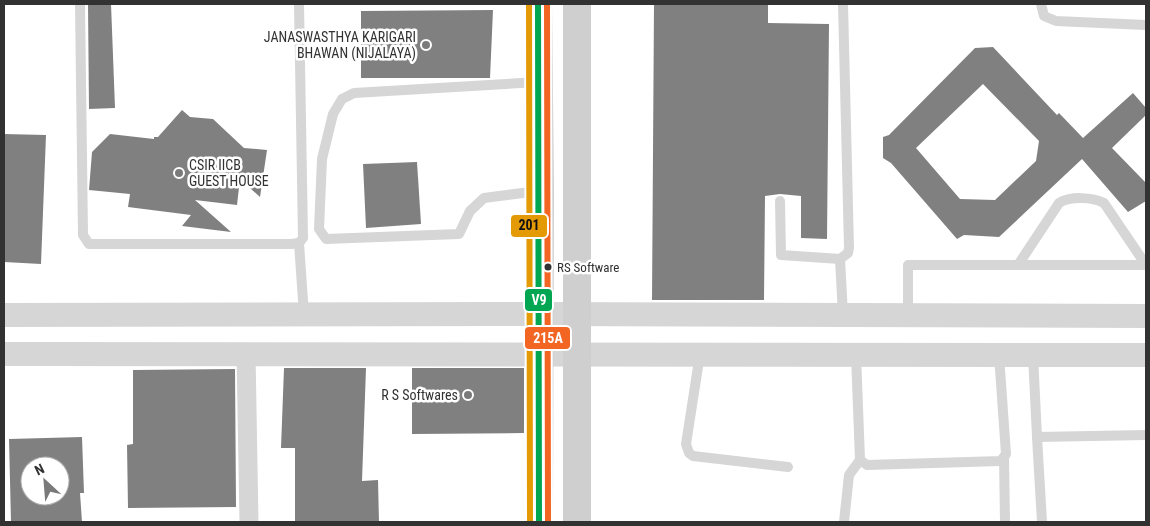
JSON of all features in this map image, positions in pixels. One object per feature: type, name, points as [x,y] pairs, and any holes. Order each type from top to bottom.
[{"type":"main road","points":[[538,4],[540,191],[540,314],[538,353],[539,522]]},
{"type":"main road","points":[[577,4],[577,522]]},
{"type":"street","points":[[4,316],[304,314],[1146,316]]},
{"type":"street","points":[[246,353],[249,522]]},
{"type":"street","points":[[4,354],[700,353],[1146,355]]},
{"type":"lane","points":[[80,4],[83,235],[85,240],[89,244],[299,242]]},
{"type":"lane","points":[[299,4],[303,238],[299,242],[304,314]]},
{"type":"lane","points":[[780,201],[781,255],[840,259],[848,253],[843,4]]},
{"type":"lane","points":[[1041,4],[1044,16],[1056,20],[1146,25]]},
{"type":"lane","points":[[539,82],[354,93],[342,99],[333,114],[322,159],[319,229],[326,239],[459,234],[470,211],[484,198],[540,191]]},
{"type":"lane","points":[[1018,265],[1059,203],[1066,200],[1094,199],[1104,203],[1146,265]]},
{"type":"lane","points":[[840,259],[843,315]]},
{"type":"lane","points":[[908,316],[908,265],[1146,265]]},
{"type":"lane","points":[[700,353],[686,444],[688,453],[693,456],[788,467]]},
{"type":"lane","points":[[844,522],[849,475],[860,460],[856,354]]},
{"type":"lane","points":[[999,354],[1006,454],[1004,457],[1004,522]]},
{"type":"lane","points":[[1033,354],[1042,522]]},
{"type":"lane","points":[[1037,437],[1146,435]]},
{"type":"lane","points":[[860,460],[866,465],[1001,461],[1004,457]]},
{"type":"building","points":[[88,4],[111,4],[115,108],[89,109]]},
{"type":"building","points":[[654,4],[768,4],[768,23],[829,24],[827,239],[801,238],[801,196],[780,194],[765,196],[764,300],[652,300]]},
{"type":"building","name":"JANASWASTHYA KARIGARI BHAWAN (NIJALAYA)","points":[[493,10],[490,78],[361,78],[361,11]]},
{"type":"building","points":[[993,47],[1057,115],[1059,113],[1083,138],[1133,93],[1146,108],[1146,115],[1112,148],[1146,183],[1146,201],[1128,212],[1082,159],[999,237],[964,235],[957,239],[891,163],[883,158],[883,137],[889,135],[975,48]],"holes":[[[983,84],[1039,141],[1036,161],[995,200],[960,199],[916,148]]]},
{"type":"building","name":"CSIR IICB GUEST HOUSE","points":[[182,110],[190,117],[213,119],[244,148],[267,150],[260,197],[240,179],[237,205],[195,200],[231,232],[182,226],[191,215],[128,207],[130,194],[89,190],[92,152],[110,134],[154,139]]},
{"type":"building","points":[[4,134],[46,135],[41,264],[4,262]]},
{"type":"building","points":[[417,162],[421,224],[366,228],[363,164]]},
{"type":"building","points":[[284,368],[366,368],[362,481],[378,480],[379,522],[295,522],[295,448],[281,448]]},
{"type":"building","name":"R S Softwares","points":[[412,368],[524,368],[524,433],[412,434]]},
{"type":"building","points":[[235,369],[236,507],[128,508],[127,445],[133,444],[133,370]]},
{"type":"building","points":[[82,437],[84,493],[80,493],[82,522],[11,522],[9,439]]},
{"type":"transit line","name":"201","points":[[529,4],[530,522]]},
{"type":"transit line","name":"V9","points":[[538,4],[539,522]]},
{"type":"transit line","name":"215A","points":[[547,4],[548,522]]},
{"type":"place","name":"JANASWASTHYA KARIGARI BHAWAN (NIJALAYA)","points":[[426,45]]},
{"type":"place","name":"CSIR IICB GUEST HOUSE","points":[[179,173]]},
{"type":"place","name":"RS Software","points":[[548,267]]},
{"type":"place","name":"R S Softwares","points":[[468,395]]}]
